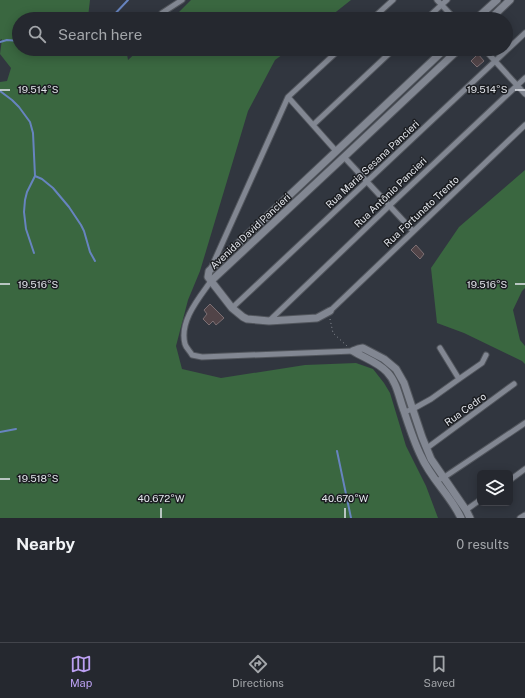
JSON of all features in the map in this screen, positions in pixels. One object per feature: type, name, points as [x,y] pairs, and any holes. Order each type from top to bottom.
[{"type":"street","points":[[164,12],[182,0]]},
{"type":"street","points":[[380,12],[393,0]]},
{"type":"street","points":[[437,0],[448,12]]},
{"type":"street","points":[[434,12],[447,0]]},
{"type":"street","points":[[484,12],[497,0]]},
{"type":"street","points":[[497,12],[510,0]]},
{"type":"street","name":"Rua Maria Sesana Pancieri","points":[[513,44],[525,33]]},
{"type":"street","points":[[210,269],[288,98],[333,56]]},
{"type":"street","points":[[313,125],[387,56]]},
{"type":"street","name":"Avenida David Pancieri","points":[[437,56],[210,269],[208,275],[211,281],[452,56]]},
{"type":"street","points":[[490,56],[525,94]]},
{"type":"street","name":"Rua Maria Sesana Pancieri","points":[[232,308],[500,56]]},
{"type":"street","name":"Rua Antônio Pancieri","points":[[269,321],[525,78]]},
{"type":"street","points":[[288,98],[336,151]]},
{"type":"street","name":"Rua Fortunato Trento","points":[[330,311],[525,126]]},
{"type":"street","points":[[344,157],[413,231]]},
{"type":"street","points":[[330,311],[317,318],[269,321],[248,319],[232,308],[211,281],[200,296],[186,323],[184,334],[185,345],[192,354],[202,357],[353,351],[363,348],[384,359],[396,369],[404,383],[431,459],[470,518]]},
{"type":"street","points":[[440,348],[459,380]]},
{"type":"street","points":[[353,351],[375,363],[388,372],[392,378],[420,455],[425,465],[456,508],[461,518]]},
{"type":"street","points":[[404,412],[413,409],[459,380],[482,363],[486,355]]},
{"type":"street","name":"Rua Cedro","points":[[427,448],[514,384]]},
{"type":"street","points":[[436,481],[443,478],[525,422]]},
{"type":"street","points":[[513,478],[525,469]]},
{"type":"street","points":[[466,510],[477,502]]},
{"type":"street","points":[[520,518],[525,515]]},
{"type":"path","points":[[330,311],[333,333],[353,351]]},
{"type":"green space","points":[[0,0],[90,0],[89,12],[12,12],[12,56],[127,56],[128,60],[132,56],[280,56],[275,60],[248,111],[200,271],[188,300],[176,346],[182,369],[221,378],[305,365],[356,363],[373,369],[390,393],[406,446],[426,486],[438,518],[0,518],[0,82],[7,81],[11,68],[0,54],[2,39],[0,40]]},
{"type":"green space","points":[[191,0],[351,0],[336,12],[179,12]]},
{"type":"green space","points":[[525,170],[525,288],[513,310],[520,340],[525,346],[525,364],[522,361],[464,333],[437,323],[431,268],[459,227]]},
{"type":"building","points":[[476,56],[480,56],[484,61],[477,67],[471,61]]},
{"type":"building","points":[[416,245],[424,254],[420,259],[411,250]]},
{"type":"building","points":[[210,304],[224,318],[216,325],[213,321],[209,325],[203,319],[207,314],[204,310]]},
{"type":"waterway","points":[[117,12],[128,0]]},
{"type":"waterway","points":[[0,42],[12,40]]},
{"type":"waterway","points":[[0,91],[19,107],[30,122],[33,133],[35,176],[27,192],[24,212],[26,229],[34,253]]},
{"type":"waterway","points":[[35,176],[42,179],[53,188],[69,207],[84,231],[90,252],[95,261]]},
{"type":"waterway","points":[[0,432],[16,429]]},
{"type":"waterway","points":[[337,451],[351,518]]}]
